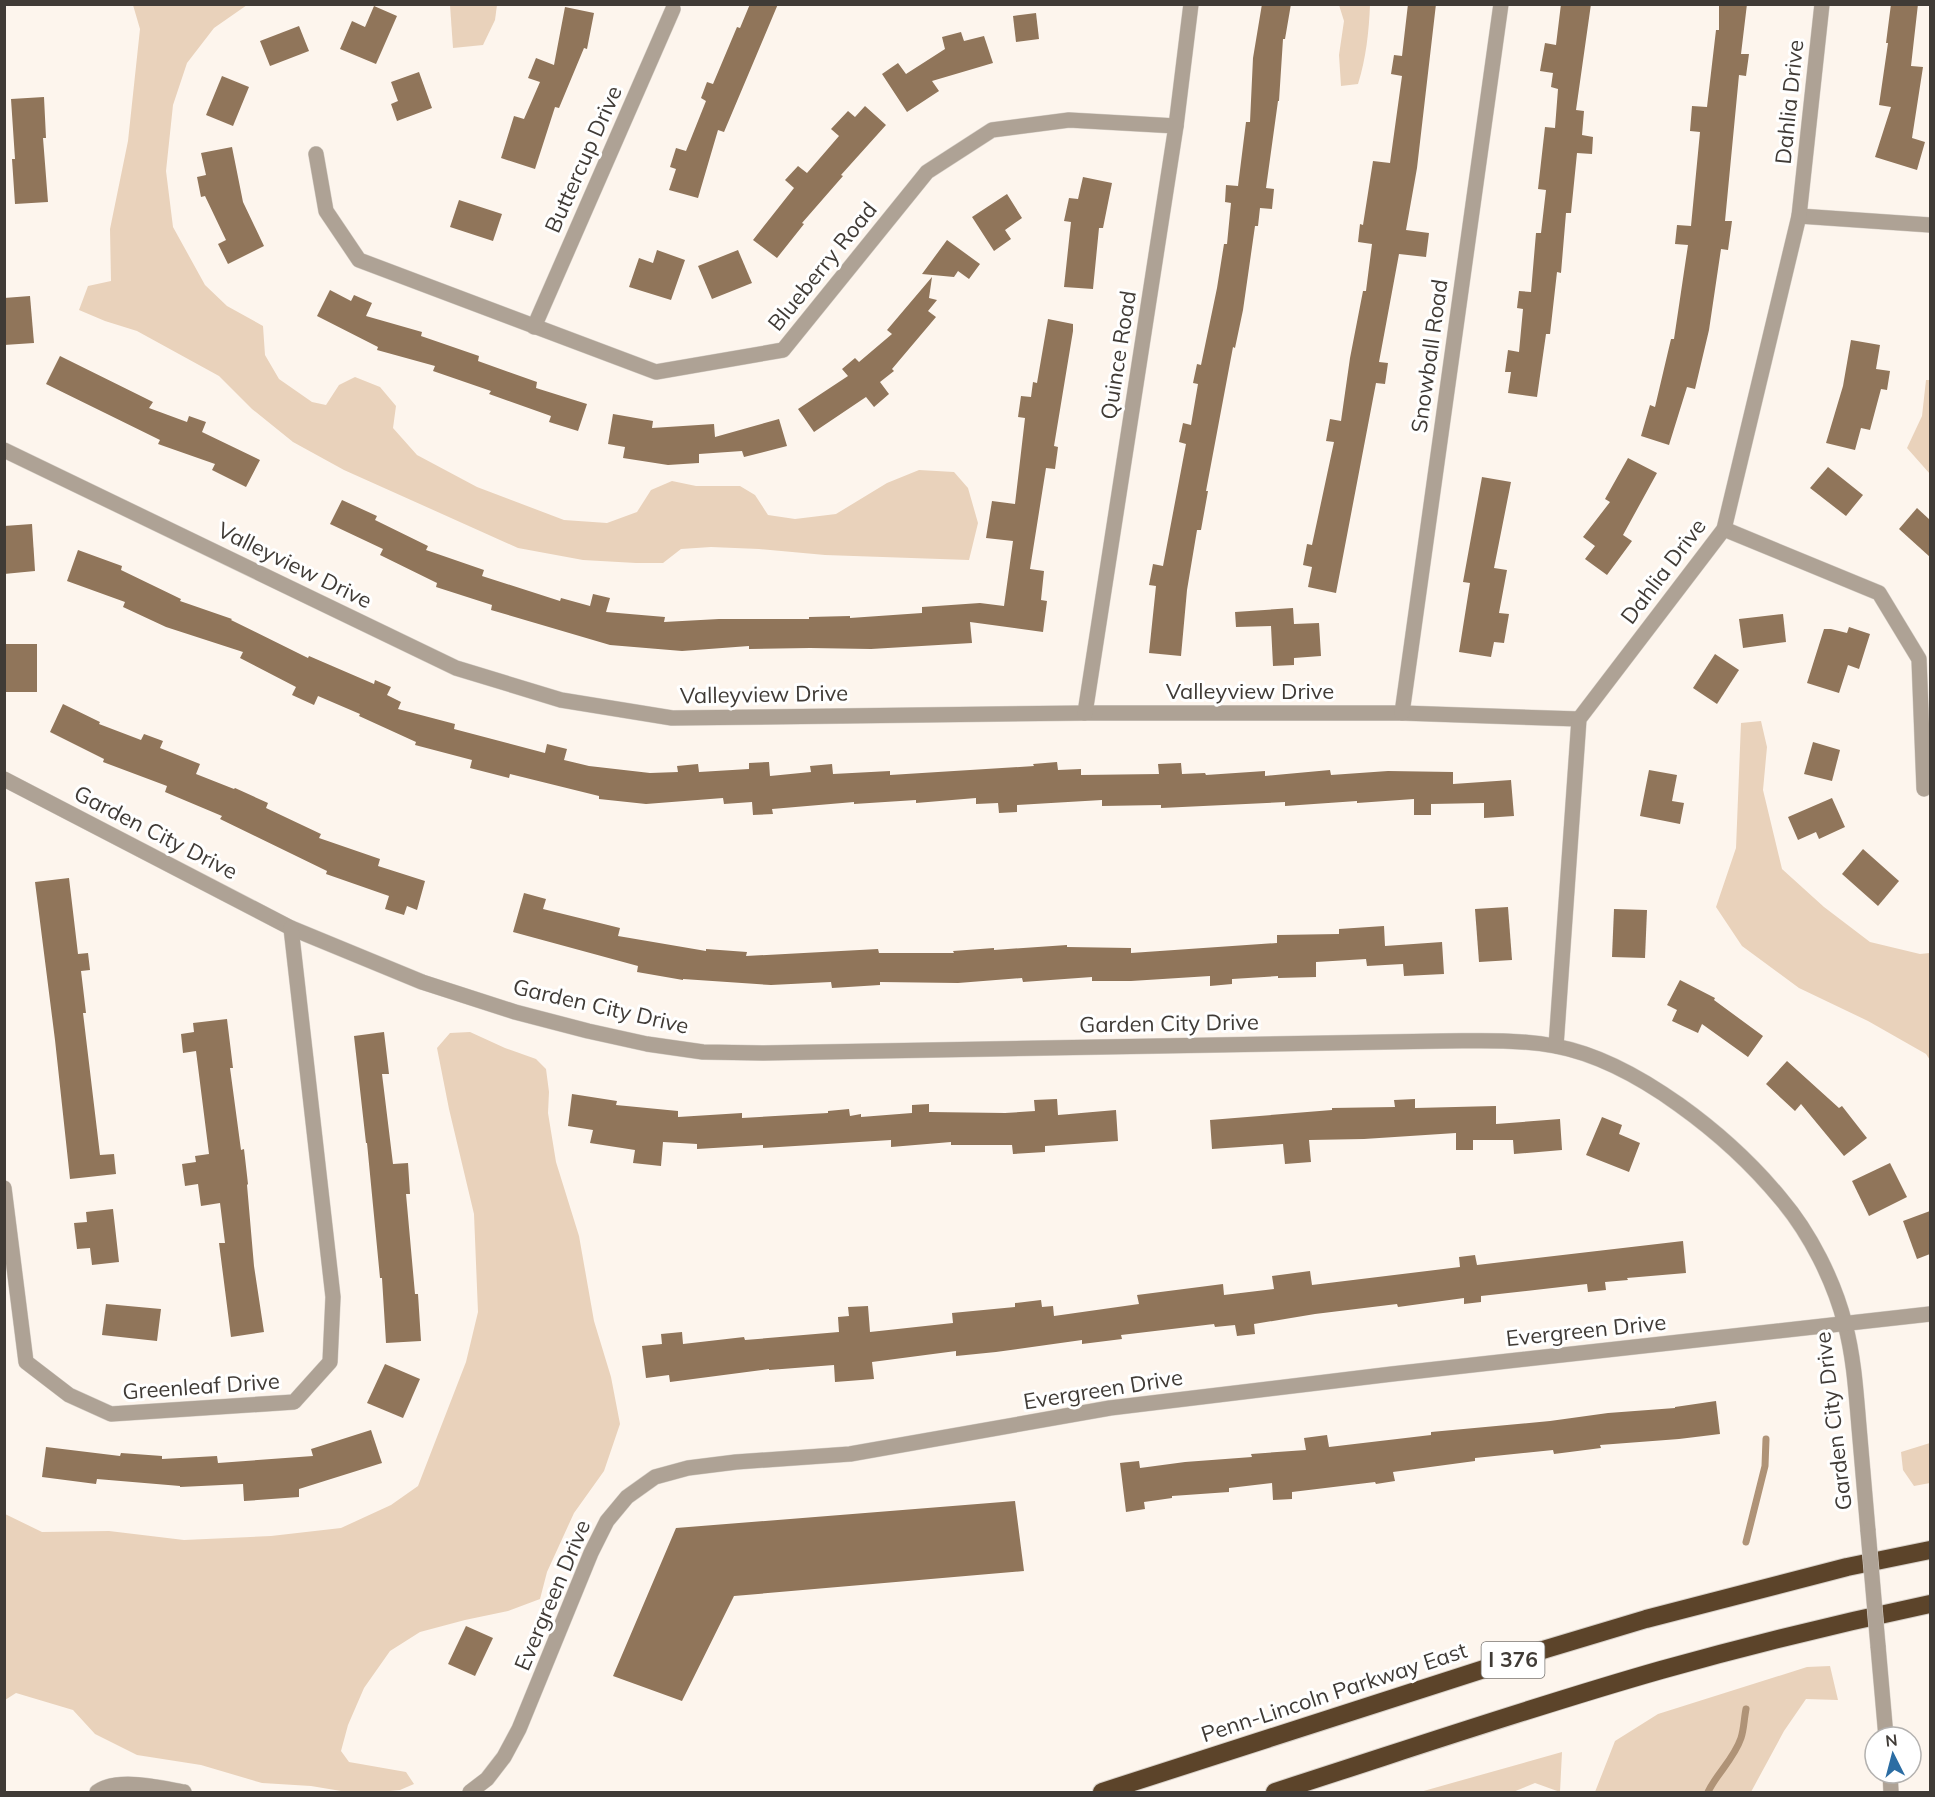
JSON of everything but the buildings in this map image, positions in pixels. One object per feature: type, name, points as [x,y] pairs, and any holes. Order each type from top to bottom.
[{"type":"highway","name":"Penn-Lincoln Parkway East","points":[[1102,1792],[1646,1619],[1836,1570],[1930,1550]]},
{"type":"highway","name":"I 376","points":[[1275,1792],[1562,1699],[1660,1670],[1770,1641],[1930,1604]]},
{"type":"street","name":"Quince Road","points":[[1085,713],[1176,126],[1191,4]]},
{"type":"street","name":"Snowball Road","points":[[1402,713],[1501,4]]},
{"type":"street","name":"Dahlia Drive","points":[[1579,719],[1724,529],[1799,216],[1822,4]]},
{"type":"street","name":"Buttercup Drive","points":[[534,327],[673,9]]},
{"type":"street","name":"Blueberry Road","points":[[316,154],[326,211],[359,260],[656,372],[783,350],[927,172],[992,130],[1069,120],[1176,126]]},
{"type":"street","points":[[1799,216],[1930,225]]},
{"type":"street","name":"Valleyview Drive","points":[[4,450],[456,668],[561,700],[672,718],[1085,713],[1402,713],[1579,719]]},
{"type":"street","points":[[1724,529],[1879,593],[1919,659],[1923,789]]},
{"type":"street","points":[[1556,1046],[1579,719]]},
{"type":"street","name":"Garden City Drive","points":[[4,779],[291,928],[422,982],[515,1012],[647,1044],[703,1052],[763,1053],[1442,1041],[1509,1042],[1556,1046],[1602,1061],[1652,1086],[1706,1125],[1751,1165],[1783,1200],[1817,1254],[1830,1280],[1845,1324],[1855,1380],[1885,1725]]},
{"type":"street","name":"Greenleaf Drive","points":[[4,1188],[26,1362],[69,1395],[111,1414],[294,1402],[330,1362],[333,1297],[291,928]]},
{"type":"street","name":"Evergreen Drive","points":[[470,1792],[487,1779],[504,1756],[519,1729],[591,1553],[607,1521],[627,1497],[655,1477],[688,1468],[727,1463],[850,1454],[1110,1408],[1380,1375],[1930,1314]]},
{"type":"street","points":[[97,1792],[118,1785],[157,1787],[184,1792]]},
{"type":"shaded area","points":[[133,5],[247,5],[214,28],[187,63],[173,105],[166,171],[173,227],[205,285],[227,306],[263,326],[265,355],[279,379],[312,402],[326,405],[339,385],[355,377],[380,387],[396,406],[393,428],[417,455],[477,487],[564,520],[607,523],[637,512],[651,490],[672,481],[696,486],[740,486],[755,495],[768,515],[795,519],[836,514],[887,483],[919,470],[954,472],[968,488],[978,523],[969,560],[825,555],[711,547],[681,549],[663,563],[636,563],[583,560],[518,548],[344,470],[293,442],[252,409],[219,376],[137,331],[79,310],[88,286],[111,281],[110,229],[128,141],[140,29]]},
{"type":"shaded area","points":[[450,5],[497,5],[495,20],[483,45],[453,48]]},
{"type":"shaded area","points":[[1339,5],[1370,5],[1367,45],[1358,84],[1341,86],[1339,55],[1344,21]]},
{"type":"shaded area","points":[[1926,380],[1930,380],[1930,474],[1907,448],[1922,416]]},
{"type":"shaded area","points":[[1761,721],[1767,747],[1763,790],[1782,869],[1824,907],[1870,942],[1920,954],[1930,953],[1930,1060],[1926,1054],[1868,1021],[1799,988],[1742,946],[1716,907],[1736,848],[1741,723]]},
{"type":"shaded area","points":[[470,1032],[536,1059],[546,1069],[549,1092],[548,1113],[556,1162],[579,1236],[594,1321],[611,1377],[620,1424],[604,1471],[574,1513],[547,1572],[540,1599],[508,1611],[420,1632],[390,1651],[364,1688],[348,1725],[341,1751],[349,1762],[406,1772],[414,1784],[400,1790],[347,1792],[311,1786],[262,1783],[201,1765],[137,1755],[95,1734],[73,1710],[16,1693],[5,1700],[5,1514],[42,1532],[109,1531],[184,1540],[271,1536],[341,1528],[391,1505],[418,1486],[466,1362],[478,1312],[474,1214],[437,1048],[450,1033]]},
{"type":"shaded area","points":[[1930,1443],[1930,1483],[1914,1486],[1903,1470],[1901,1452]]},
{"type":"shaded area","points":[[1830,1666],[1838,1700],[1806,1699],[1784,1731],[1751,1792],[1595,1792],[1615,1741],[1658,1714],[1807,1667]]},
{"type":"shaded area","points":[[1562,1752],[1560,1792],[1535,1783],[1513,1792],[1420,1792]]},
{"type":"waterway","points":[[1746,1542],[1765,1466],[1766,1439]]},
{"type":"waterway","points":[[1708,1792],[1738,1746],[1746,1709]]}]
